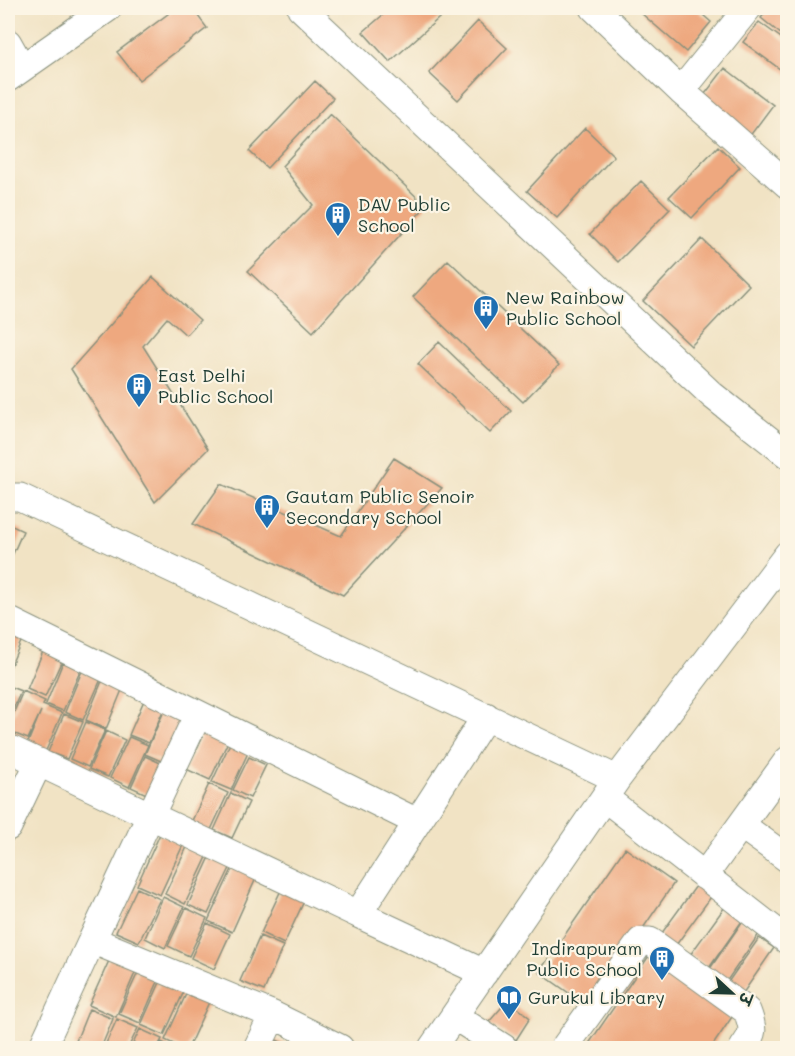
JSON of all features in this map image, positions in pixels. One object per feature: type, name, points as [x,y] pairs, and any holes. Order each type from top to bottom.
[{"type":"street","points":[[8,43],[15,73],[108,8]]},
{"type":"street","points":[[301,8],[712,395],[788,455]]},
{"type":"street","points":[[594,8],[681,91],[788,185]]},
{"type":"street","points":[[681,91],[748,8]]},
{"type":"street","points":[[8,497],[20,497],[486,716],[611,788],[704,876],[788,941]]},
{"type":"street","points":[[432,1048],[466,1032],[484,973],[611,788],[788,554]]},
{"type":"street","points":[[8,621],[417,822]]},
{"type":"street","points":[[42,1048],[198,714]]},
{"type":"street","points":[[358,914],[486,716]]},
{"type":"street","points":[[8,748],[484,973]]},
{"type":"street","points":[[704,876],[788,760]]},
{"type":"street","points":[[8,827],[39,762]]},
{"type":"street","points":[[741,825],[788,859]]},
{"type":"street","points":[[92,940],[273,1015],[340,1048]]},
{"type":"street","points":[[564,1048],[641,941],[650,941],[747,1011],[753,1026],[751,1036],[743,1048]]},
{"type":"street","points":[[256,1048],[273,1015]]},
{"type":"street","points":[[466,1032],[504,1048]]},
{"type":"building","points":[[176,8],[192,8],[207,28],[139,80],[117,52]]},
{"type":"building","points":[[391,8],[446,8],[448,10],[390,62],[363,32]]},
{"type":"building","points":[[646,8],[695,8],[711,22],[686,52],[641,13]]},
{"type":"building","points":[[769,8],[788,8],[788,40],[761,18]]},
{"type":"building","points":[[478,21],[507,48],[458,100],[429,73]]},
{"type":"building","points":[[759,22],[788,43],[788,75],[743,42]]},
{"type":"building","points":[[725,68],[773,105],[749,137],[701,99]]},
{"type":"building","points":[[315,81],[333,98],[267,168],[249,151]]},
{"type":"building","name":"DAV Public School","points":[[330,114],[426,206],[313,332],[248,271],[313,205],[282,166]]},
{"type":"building","points":[[585,128],[614,156],[557,218],[527,191]]},
{"type":"building","points":[[718,146],[740,167],[692,218],[669,197]]},
{"type":"building","points":[[641,181],[670,209],[618,262],[590,234]]},
{"type":"building","points":[[702,239],[749,285],[691,346],[643,301]]},
{"type":"building","name":"New Rainbow Public School","points":[[448,260],[559,365],[523,402],[413,297]]},
{"type":"building","name":"East Delhi Public School","points":[[153,277],[200,320],[186,335],[167,318],[143,346],[208,449],[155,502],[71,369]]},
{"type":"building","points":[[439,342],[511,411],[490,433],[418,364]]},
{"type":"building","name":"Gautam Public Senoir Secondary School","points":[[394,458],[442,488],[343,595],[193,524],[221,484],[341,536]]},
{"type":"building","points":[[8,524],[23,531],[8,565]]},
{"type":"building","points":[[8,622],[26,630],[8,672]]},
{"type":"building","points":[[44,649],[63,658],[45,697],[27,689]]},
{"type":"building","points":[[63,662],[81,669],[63,711],[46,704]]},
{"type":"building","points":[[82,671],[101,679],[83,720],[65,712]]},
{"type":"building","points":[[102,681],[122,690],[106,729],[86,720]]},
{"type":"building","points":[[8,686],[21,691],[8,721]]},
{"type":"building","points":[[23,691],[45,701],[43,705],[62,713],[45,753],[27,745],[41,711],[28,739],[8,731]]},
{"type":"building","points":[[145,698],[165,706],[149,743],[129,735]]},
{"type":"building","points":[[165,709],[187,719],[168,764],[145,754]]},
{"type":"building","points":[[64,714],[83,722],[67,759],[48,752]]},
{"type":"building","points":[[86,722],[105,730],[88,767],[70,759]]},
{"type":"building","points":[[207,724],[231,735],[210,780],[186,769]]},
{"type":"building","points":[[106,731],[125,740],[108,777],[89,769]]},
{"type":"building","points":[[129,737],[148,745],[129,787],[110,778]]},
{"type":"building","points":[[233,737],[251,746],[231,790],[212,782]]},
{"type":"building","points":[[145,756],[167,766],[153,797],[131,787]]},
{"type":"building","points":[[249,757],[266,765],[250,798],[233,790]]},
{"type":"building","points":[[209,784],[228,793],[209,834],[190,825]]},
{"type":"building","points":[[231,793],[249,802],[232,838],[214,830]]},
{"type":"building","points":[[160,834],[183,845],[160,895],[137,885]]},
{"type":"building","points":[[187,847],[207,857],[185,904],[165,894]]},
{"type":"building","points":[[625,848],[674,883],[589,1007],[539,972]]},
{"type":"building","points":[[210,857],[231,866],[208,914],[188,905]]},
{"type":"building","points":[[234,865],[257,876],[232,932],[208,921]]},
{"type":"building","points":[[696,886],[711,897],[671,952],[656,941]]},
{"type":"building","points":[[137,888],[160,899],[139,942],[116,932]]},
{"type":"building","points":[[282,888],[305,899],[284,944],[261,933]]},
{"type":"building","points":[[163,897],[184,907],[165,948],[145,938]]},
{"type":"building","points":[[186,908],[207,918],[189,956],[168,946]]},
{"type":"building","points":[[724,908],[742,921],[709,968],[690,955]]},
{"type":"building","points":[[742,922],[759,934],[726,982],[709,970]]},
{"type":"building","points":[[207,923],[230,934],[214,969],[191,958]]},
{"type":"building","points":[[260,936],[283,946],[264,991],[240,981]]},
{"type":"building","points":[[759,938],[774,948],[741,996],[726,985]]},
{"type":"building","name":"Indirapuram Public School","points":[[651,953],[736,1011],[711,1048],[586,1048]]},
{"type":"building","points":[[112,954],[138,966],[116,1017],[89,1005]]},
{"type":"building","points":[[140,968],[160,977],[140,1023],[119,1014]]},
{"type":"building","points":[[162,978],[185,989],[164,1035],[141,1025]]},
{"type":"building","points":[[187,992],[209,1002],[188,1048],[182,1048],[165,1040]]},
{"type":"building","name":"Gurukul Library","points":[[508,1000],[530,1018],[516,1040],[488,1023]]},
{"type":"building","points":[[89,1009],[113,1019],[101,1048],[74,1046]]},
{"type":"building","points":[[117,1019],[138,1028],[128,1048],[104,1048]]},
{"type":"building","points":[[140,1029],[162,1039],[157,1048],[131,1048]]},
{"type":"building","points":[[272,1038],[294,1048],[267,1048]]},
{"type":"building","points":[[161,1042],[175,1048],[158,1048]]},
{"type":"place","name":"DAV Public School","points":[[338,238]]},
{"type":"place","name":"New Rainbow Public School","points":[[486,331]]},
{"type":"place","name":"East Delhi Public School","points":[[139,409]]},
{"type":"place","name":"Gautam Public Senoir Secondary School","points":[[267,530]]},
{"type":"place","name":"Indirapuram Public School","points":[[662,982]]},
{"type":"place","name":"Gurukul Library","points":[[509,1021]]}]
